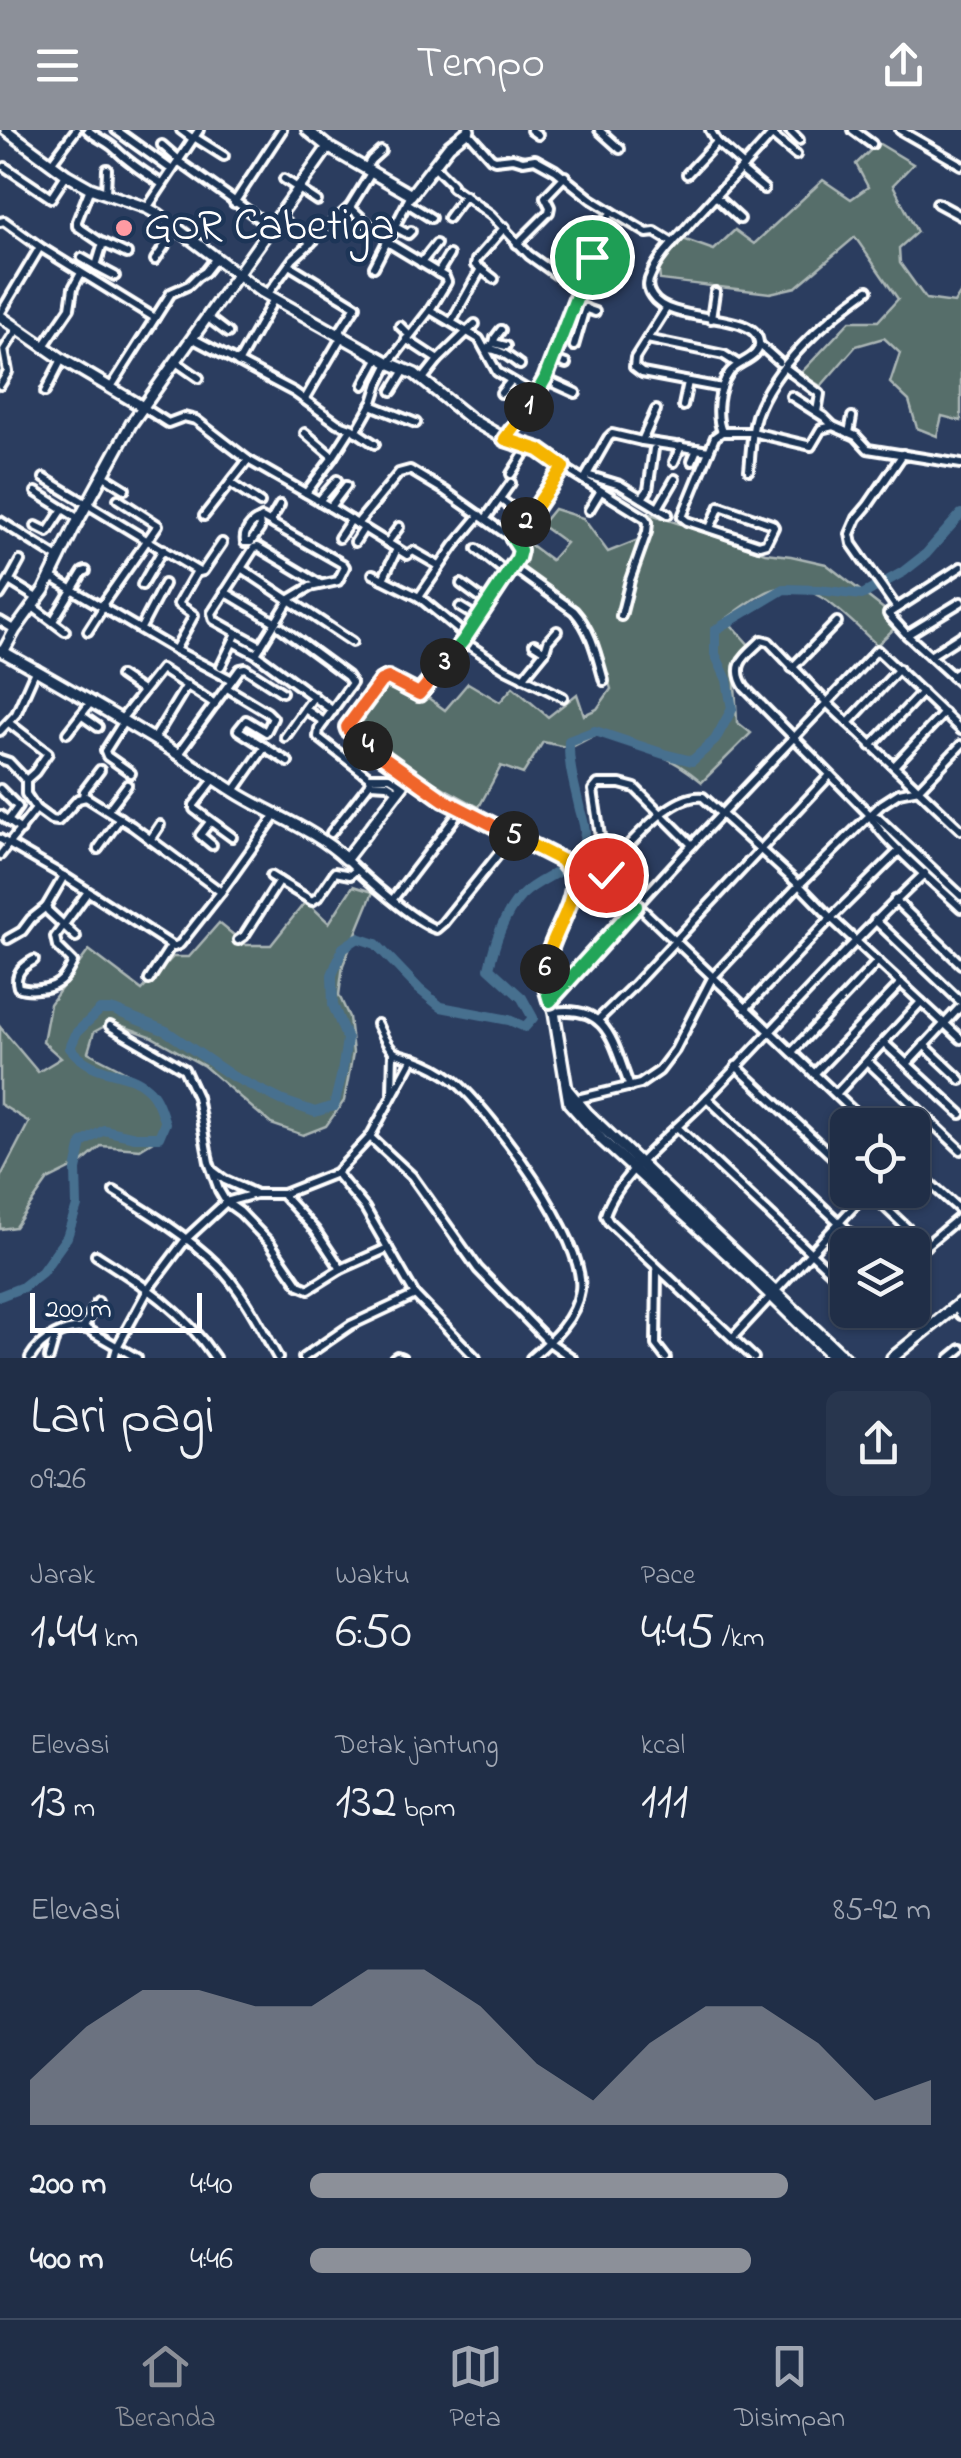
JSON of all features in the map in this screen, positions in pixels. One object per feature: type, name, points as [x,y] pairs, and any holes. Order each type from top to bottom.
[{"type":"street","points":[[6,130],[90,188],[146,208],[271,297],[423,380],[458,410],[505,439],[529,446],[586,477],[606,479],[668,514]]},
{"type":"street","points":[[52,162],[76,130]]},
{"type":"street","points":[[88,130],[162,184]]},
{"type":"street","points":[[106,143],[115,130],[172,170]]},
{"type":"street","points":[[181,130],[196,135],[224,156]]},
{"type":"street","points":[[234,203],[282,130]]},
{"type":"street","points":[[374,267],[409,199],[449,146],[468,130],[495,160],[536,159],[612,212],[673,243]]},
{"type":"street","points":[[599,130],[620,148]]},
{"type":"street","points":[[710,130],[764,190]]},
{"type":"street","points":[[790,130],[800,140]]},
{"type":"street","points":[[853,130],[872,144]]},
{"type":"street","points":[[900,130],[961,165]]},
{"type":"street","points":[[312,132],[328,148],[368,171],[431,218]]},
{"type":"street","points":[[796,156],[774,132],[673,243],[648,283],[649,293],[666,309],[740,324],[756,333],[759,344],[781,365],[820,394],[817,412]]},
{"type":"street","points":[[146,208],[196,135]]},
{"type":"street","points":[[687,174],[717,142]]},
{"type":"street","points":[[162,145],[271,228]]},
{"type":"street","points":[[328,148],[143,408],[127,421],[104,476],[50,577],[1,653],[92,701],[275,816],[332,847],[432,928],[444,924],[513,836]]},
{"type":"street","points":[[238,363],[289,265],[350,207],[371,160],[381,151]]},
{"type":"street","points":[[434,166],[452,187],[505,227],[517,244],[564,280],[592,292]]},
{"type":"street","points":[[5,167],[51,198],[67,174]]},
{"type":"street","points":[[106,193],[108,169]]},
{"type":"street","points":[[517,244],[549,212],[545,197],[564,176]]},
{"type":"street","points":[[284,179],[317,202]]},
{"type":"street","points":[[90,188],[76,223],[103,243],[127,254]]},
{"type":"street","points":[[448,218],[465,195]]},
{"type":"street","points":[[715,196],[740,219]]},
{"type":"street","points":[[938,203],[961,216]]},
{"type":"street","points":[[306,493],[372,405],[390,363],[447,282],[392,235],[368,224],[350,207]]},
{"type":"street","points":[[589,242],[612,212]]},
{"type":"street","points":[[279,216],[311,243]]},
{"type":"street","points":[[0,222],[4,220],[40,247],[155,318]]},
{"type":"street","points":[[494,279],[475,265],[476,260],[505,227]]},
{"type":"street","points":[[155,260],[177,228]]},
{"type":"street","points":[[392,235],[408,234],[411,230]]},
{"type":"street","points":[[96,266],[103,243]]},
{"type":"street","points":[[421,262],[436,244]]},
{"type":"street","points":[[40,247],[0,315],[62,359],[168,423],[184,417],[196,420],[248,460],[407,555],[413,550],[439,566]]},
{"type":"street","points":[[438,273],[449,255]]},
{"type":"street","points":[[111,388],[171,293],[189,285],[217,257]]},
{"type":"street","points":[[575,285],[592,257]]},
{"type":"street","points":[[82,258],[115,276]]},
{"type":"street","points":[[289,265],[356,306],[305,399]]},
{"type":"street","points":[[452,322],[481,270]]},
{"type":"street","points":[[44,346],[68,311],[73,288],[82,273]]},
{"type":"street","points":[[505,439],[545,379],[578,293],[575,285]]},
{"type":"street","points":[[749,470],[752,432],[781,365],[834,315],[868,290]]},
{"type":"street","points":[[710,319],[716,292]]},
{"type":"street","points":[[572,304],[595,312]]},
{"type":"street","points":[[574,346],[585,308]]},
{"type":"street","points":[[666,309],[634,363],[638,370],[723,388]]},
{"type":"street","points":[[430,310],[479,338],[496,372],[536,395]]},
{"type":"street","points":[[207,317],[228,333]]},
{"type":"street","points":[[423,380],[475,324]]},
{"type":"street","points":[[400,326],[438,360]]},
{"type":"street","points":[[0,385],[8,372],[2,349],[18,328]]},
{"type":"street","points":[[484,350],[494,343],[501,330]]},
{"type":"street","points":[[192,338],[305,399],[337,423],[376,444]]},
{"type":"street","points":[[647,339],[724,356],[738,364]]},
{"type":"street","points":[[494,343],[506,346]]},
{"type":"street","points":[[710,528],[720,506],[774,527],[762,545],[687,521],[682,517],[720,429],[717,410],[728,373],[754,355],[759,344]]},
{"type":"street","points":[[484,350],[502,352],[520,366]]},
{"type":"street","points":[[364,385],[379,357]]},
{"type":"street","points":[[45,392],[62,359]]},
{"type":"street","points":[[552,359],[566,364]]},
{"type":"street","points":[[172,363],[199,378]]},
{"type":"street","points":[[392,392],[405,370]]},
{"type":"street","points":[[545,379],[574,394]]},
{"type":"street","points":[[501,393],[510,382]]},
{"type":"street","points":[[683,406],[688,382]]},
{"type":"street","points":[[792,396],[832,426]]},
{"type":"street","points":[[372,405],[416,423]]},
{"type":"street","points":[[526,411],[535,418],[543,409]]},
{"type":"street","points":[[642,442],[656,410]]},
{"type":"street","points":[[849,433],[852,417]]},
{"type":"street","points":[[720,429],[811,446],[821,430],[832,426],[856,436],[868,448],[961,464]]},
{"type":"street","points":[[305,433],[333,457]]},
{"type":"street","points":[[586,477],[610,436],[708,451]]},
{"type":"street","points":[[419,597],[439,566],[500,498],[529,446]]},
{"type":"street","points":[[674,462],[681,446]]},
{"type":"street","points":[[642,498],[648,490],[654,449]]},
{"type":"street","points":[[692,461],[697,449]]},
{"type":"street","points":[[896,607],[852,544],[850,534],[856,518],[902,454]]},
{"type":"street","points":[[339,538],[357,524],[399,473],[410,470],[418,459]]},
{"type":"street","points":[[204,516],[248,460]]},
{"type":"street","points":[[513,539],[563,467]]},
{"type":"street","points":[[403,784],[347,727],[384,678],[421,694],[511,570],[520,550],[513,539],[483,517],[410,470]]},
{"type":"street","points":[[104,476],[125,489]]},
{"type":"street","points":[[586,477],[600,492],[648,522],[621,616]]},
{"type":"street","points":[[44,478],[198,572]]},
{"type":"street","points":[[658,508],[674,479]]},
{"type":"street","points":[[318,501],[337,480]]},
{"type":"street","points":[[230,483],[260,503]]},
{"type":"street","points":[[330,507],[346,486]]},
{"type":"street","points":[[36,492],[79,518]]},
{"type":"street","points":[[589,510],[600,492]]},
{"type":"street","points":[[88,631],[158,524],[118,498]]},
{"type":"street","points":[[500,498],[528,520]]},
{"type":"street","points":[[270,522],[280,505]]},
{"type":"street","points":[[36,526],[48,532],[63,508]]},
{"type":"street","points":[[251,551],[244,546],[245,534],[261,518],[344,566],[338,581],[310,587],[290,599],[256,654]]},
{"type":"street","points":[[0,521],[60,558]]},
{"type":"street","points":[[355,542],[357,524]]},
{"type":"street","points":[[388,542],[398,528]]},
{"type":"street","points":[[175,650],[194,615],[178,604],[222,543]]},
{"type":"street","points":[[261,646],[212,617],[251,551],[256,547],[322,584]]},
{"type":"street","points":[[383,579],[397,548]]},
{"type":"street","points":[[476,549],[579,616],[589,632],[604,682]]},
{"type":"street","points":[[142,585],[163,550]]},
{"type":"street","points":[[0,595],[20,561]]},
{"type":"street","points":[[961,567],[888,612],[961,684]]},
{"type":"street","points":[[241,568],[352,642]]},
{"type":"street","points":[[53,621],[86,571]]},
{"type":"street","points":[[373,574],[419,597],[464,638],[523,678],[564,697]]},
{"type":"street","points":[[50,577],[232,680]]},
{"type":"street","points":[[9,581],[65,632]]},
{"type":"street","points":[[141,628],[164,584]]},
{"type":"street","points":[[461,584],[488,603]]},
{"type":"street","points":[[226,592],[277,624],[350,680],[351,687],[317,732],[370,780]]},
{"type":"street","points":[[908,635],[961,602]]},
{"type":"street","points":[[460,607],[478,618]]},
{"type":"street","points":[[0,621],[14,630]]},
{"type":"street","points":[[792,668],[837,622]]},
{"type":"street","points":[[523,678],[557,630]]},
{"type":"street","points":[[221,666],[237,633]]},
{"type":"street","points":[[930,656],[961,636]]},
{"type":"street","points":[[961,830],[848,724],[769,642],[762,640],[740,663],[738,677],[745,688],[961,908]]},
{"type":"street","points":[[233,642],[256,654],[334,711]]},
{"type":"street","points":[[534,644],[545,651]]},
{"type":"street","points":[[552,1006],[636,906],[877,650],[961,730]]},
{"type":"street","points":[[178,754],[240,668],[282,692]]},
{"type":"street","points":[[0,731],[16,714],[36,669]]},
{"type":"street","points":[[131,773],[105,754],[124,722],[123,717],[161,669],[215,704]]},
{"type":"street","points":[[848,724],[899,670]]},
{"type":"street","points":[[952,676],[961,670]]},
{"type":"street","points":[[120,676],[142,690]]},
{"type":"street","points":[[154,739],[187,684]]},
{"type":"street","points":[[227,688],[272,715],[266,732]]},
{"type":"street","points":[[871,746],[922,692]]},
{"type":"street","points":[[286,737],[314,696]]},
{"type":"street","points":[[66,733],[92,701]]},
{"type":"street","points":[[305,709],[324,722]]},
{"type":"street","points":[[894,766],[944,713]]},
{"type":"street","points":[[82,715],[98,726]]},
{"type":"street","points":[[234,791],[264,747],[270,736],[246,720],[238,730],[264,747],[288,762]]},
{"type":"street","points":[[9,723],[48,752],[26,780]]},
{"type":"street","points":[[572,1100],[640,1084],[659,1071],[675,1050],[712,978],[870,815],[899,793],[919,790],[961,745]]},
{"type":"street","points":[[0,759],[9,762],[26,780],[26,794],[36,808],[56,821],[84,797],[120,818],[221,892]]},
{"type":"street","points":[[84,797],[84,791],[100,770]]},
{"type":"street","points":[[599,1019],[830,774]]},
{"type":"street","points":[[331,833],[370,780],[389,777],[561,860],[573,875],[573,892],[549,948],[544,981],[566,1088],[572,1100],[637,1167],[845,1358]]},
{"type":"street","points":[[215,778],[194,807],[232,837]]},
{"type":"street","points":[[346,859],[403,784]]},
{"type":"street","points":[[692,845],[634,788],[620,784],[594,787],[604,871],[636,906],[850,1108]]},
{"type":"street","points":[[108,810],[127,785]]},
{"type":"street","points":[[0,789],[18,807],[8,821]]},
{"type":"street","points":[[604,871],[660,814],[698,795],[760,848],[961,1040]]},
{"type":"street","points":[[0,854],[36,808]]},
{"type":"street","points":[[392,899],[461,810]]},
{"type":"street","points":[[952,821],[961,812]]},
{"type":"street","points":[[0,815],[20,830]]},
{"type":"street","points":[[870,815],[877,817],[961,896]]},
{"type":"street","points":[[149,980],[171,946],[180,944],[221,892],[275,816]]},
{"type":"street","points":[[98,848],[120,818]]},
{"type":"street","points":[[210,822],[200,835],[212,845]]},
{"type":"street","points":[[150,840],[160,825]]},
{"type":"street","points":[[0,839],[171,946]]},
{"type":"street","points":[[745,1009],[900,850]]},
{"type":"street","points":[[270,876],[312,901],[336,872],[350,875],[356,870]]},
{"type":"street","points":[[754,1358],[657,1269],[605,1214],[610,1200],[637,1167],[924,873]]},
{"type":"street","points":[[8,939],[46,907],[64,876]]},
{"type":"street","points":[[238,940],[279,881]]},
{"type":"street","points":[[34,960],[19,971],[18,987],[26,990],[62,980],[72,962],[55,937],[87,893]]},
{"type":"street","points":[[895,900],[961,964]]},
{"type":"street","points":[[46,907],[76,937]]},
{"type":"street","points":[[876,920],[961,1004],[907,1064]]},
{"type":"street","points":[[792,1052],[878,961]]},
{"type":"street","points":[[814,1074],[901,983]]},
{"type":"street","points":[[836,1094],[921,1002]]},
{"type":"street","points":[[552,1006],[599,1019],[607,1028],[630,1087]]},
{"type":"street","points":[[377,1024],[393,1052],[391,1099]]},
{"type":"street","points":[[110,1026],[188,1074],[218,1190],[270,1243],[299,1285],[309,1289],[341,1268],[388,1248]]},
{"type":"street","points":[[884,1043],[961,1114]]},
{"type":"street","points":[[924,1045],[961,1080]]},
{"type":"street","points":[[393,1052],[435,1067],[486,1114],[512,1147],[573,1252],[580,1273],[580,1290],[572,1314],[531,1358]]},
{"type":"street","points":[[114,1358],[149,1288],[186,1239],[226,1202],[256,1194],[282,1194],[336,1173],[370,1137],[413,1058]]},
{"type":"street","points":[[867,1061],[961,1150]]},
{"type":"street","points":[[736,1066],[830,1155]]},
{"type":"street","points":[[706,1098],[845,1228]]},
{"type":"street","points":[[677,1127],[830,1272]]},
{"type":"street","points":[[370,1137],[412,1176],[478,1269],[549,1342],[572,1358]]},
{"type":"street","points":[[212,1170],[256,1194]]},
{"type":"street","points":[[336,1173],[365,1208],[415,1295],[476,1358]]},
{"type":"street","points":[[930,1184],[961,1213],[930,1242]]},
{"type":"street","points":[[114,1191],[186,1239],[227,1276],[278,1358]]},
{"type":"street","points":[[282,1194],[316,1230],[341,1268]]},
{"type":"street","points":[[734,1337],[853,1208]]},
{"type":"street","points":[[887,1208],[907,1228]]},
{"type":"street","points":[[96,1255],[176,1310],[215,1358]]},
{"type":"street","points":[[657,1269],[656,1345],[666,1358]]},
{"type":"street","points":[[772,1293],[834,1358]]},
{"type":"street","points":[[303,1358],[351,1325],[415,1295]]},
{"type":"street","points":[[83,1328],[98,1302]]},
{"type":"street","points":[[897,1356],[959,1308]]},
{"type":"street","points":[[30,1358],[42,1342],[73,1328],[83,1328],[137,1358]]},
{"type":"street","points":[[48,1358],[55,1336]]},
{"type":"street","points":[[950,1358],[961,1349]]},
{"type":"street","points":[[394,1358],[402,1358]]},
{"type":"green space","points":[[878,143],[913,164],[893,185],[917,232],[899,248],[900,263],[926,299],[954,303],[961,292],[961,421],[942,416],[937,436],[917,428],[909,401],[890,383],[900,353],[884,338],[856,346],[821,386],[800,374],[850,321],[878,321],[898,299],[855,237],[796,287],[770,293],[660,280],[659,269],[683,239],[714,250],[735,230],[754,244],[823,180],[851,199],[868,187],[856,164]]},
{"type":"green space","points":[[554,509],[583,518],[608,552],[638,540],[648,513],[765,553],[826,564],[899,624],[877,645],[816,594],[787,587],[766,592],[726,619],[750,646],[734,665],[737,722],[751,733],[702,782],[652,751],[597,734],[570,748],[543,742],[523,774],[501,766],[479,807],[409,769],[354,725],[388,677],[445,710],[468,683],[500,702],[513,687],[548,717],[577,694],[584,715],[597,709],[611,689],[594,633],[571,605],[516,564],[528,543],[551,560],[566,543],[541,525]]},
{"type":"green space","points":[[353,886],[373,892],[343,965],[339,995],[349,1017],[353,1053],[344,1101],[326,1126],[303,1135],[271,1124],[204,1066],[150,1036],[112,1022],[94,1032],[88,1052],[130,1074],[150,1092],[161,1118],[161,1136],[140,1149],[101,1146],[82,1163],[48,1180],[15,1227],[0,1229],[0,1178],[29,1122],[0,1104],[0,1027],[38,1072],[61,1058],[43,1042],[50,1004],[89,950],[142,990],[173,957],[189,957],[219,923],[246,945],[271,945],[306,901],[329,923]]},
{"type":"waterway","points":[[0,1296],[23,1287],[42,1272],[67,1237],[77,1206],[76,1170],[82,1143],[104,1130],[135,1137],[159,1137],[165,1123],[147,1088],[89,1064],[70,1048],[77,1032],[100,1010],[114,1010],[166,1031],[232,1076],[315,1112],[334,1106],[347,1039],[333,1005],[332,975],[343,948],[358,938],[376,944],[441,1007],[509,1020],[525,1027],[533,1018],[522,998],[489,968],[500,930],[521,896],[569,864],[583,846],[585,833],[572,776],[569,741],[595,731],[692,761],[715,740],[732,709],[727,680],[715,654],[715,630],[784,589],[862,595],[926,554],[961,514]]},
{"type":"place","name":"GOR Cabetiga","points":[[124,228]]},
{"type":"route","points":[[592,257],[572,283],[578,287],[578,293],[545,379],[505,439],[539,450],[563,467],[513,539],[520,550],[518,558],[463,641],[421,694],[384,678],[347,727],[424,788],[561,860],[573,875],[573,892],[545,965],[544,981],[550,1001],[636,906],[606,875]]}]
